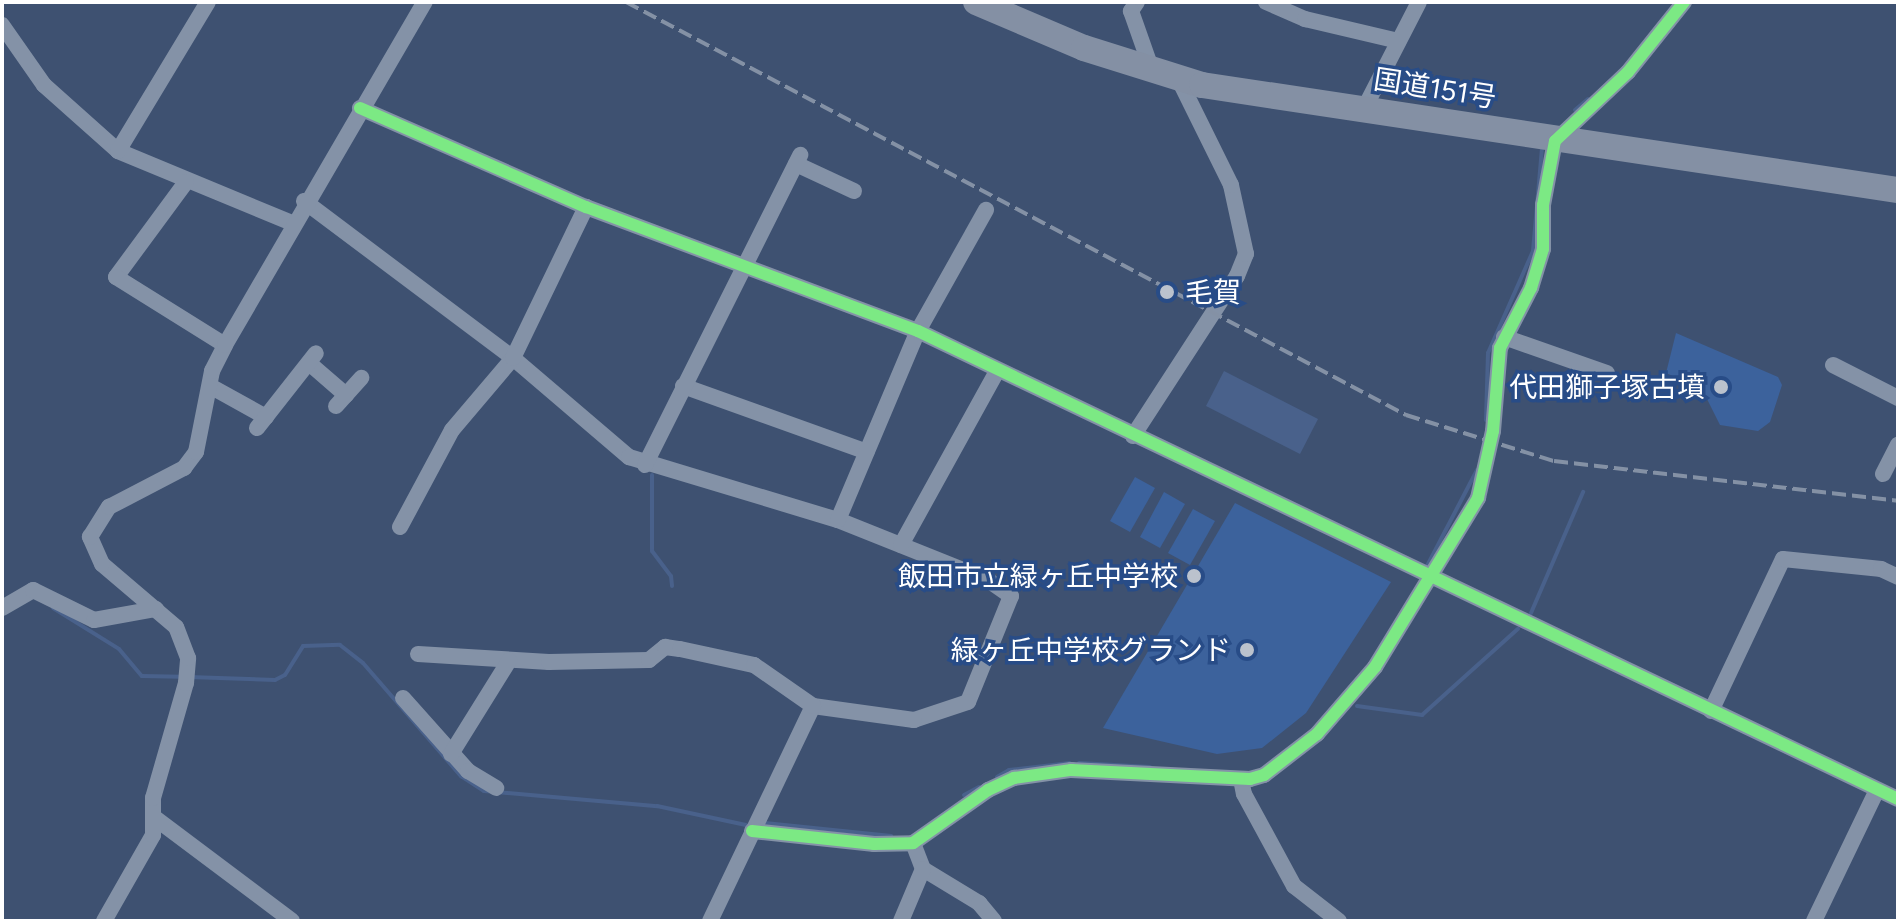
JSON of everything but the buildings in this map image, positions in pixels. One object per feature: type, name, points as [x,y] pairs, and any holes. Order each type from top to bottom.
[{"type":"highway","name":"国道151号","points":[[976,2],[1084,48],[1150,65],[1179,80],[1555,141],[1898,190]]},
{"type":"street","points":[[118,151],[208,2]]},
{"type":"street","points":[[104,921],[143,857],[155,818],[153,798],[187,677],[184,640],[156,609],[102,564],[90,537],[109,507],[184,468],[196,452],[210,386],[225,345],[304,201],[425,2]]},
{"type":"street","points":[[1137,2],[1131,11],[1133,23],[1150,65]]},
{"type":"street","points":[[1266,2],[1305,19],[1398,41]]},
{"type":"street","points":[[1364,109],[1419,2]]},
{"type":"street","points":[[752,831],[874,844],[913,843],[988,790],[1045,771],[1241,779],[1264,775],[1317,734],[1375,667],[1478,498],[1493,431],[1495,370],[1504,337],[1539,268],[1543,205],[1555,141],[1628,72],[1684,2]]},
{"type":"street","points":[[2,25],[44,85],[118,151],[186,182],[292,223]]},
{"type":"street","points":[[1133,436],[1237,276],[1246,254],[1231,185],[1179,80]]},
{"type":"street","points":[[360,108],[586,207],[918,331],[1898,799]]},
{"type":"street","points":[[645,465],[798,160],[854,191]]},
{"type":"street","points":[[186,182],[116,277],[225,345]]},
{"type":"street","points":[[304,201],[513,358],[645,465],[838,520],[988,580],[1011,596],[986,649],[976,691],[949,711],[914,720],[813,706],[754,665],[665,647],[649,660],[509,661],[418,654]]},
{"type":"street","points":[[400,527],[452,430],[513,358],[586,207]]},
{"type":"street","points":[[838,520],[918,331],[986,210]]},
{"type":"street","points":[[1504,337],[1607,373]]},
{"type":"street","points":[[210,386],[262,422],[312,358],[341,401],[361,378]]},
{"type":"street","points":[[1833,365],[1898,398]]},
{"type":"street","points":[[901,545],[997,371]]},
{"type":"street","points":[[683,386],[867,452]]},
{"type":"street","points":[[1883,474],[1898,445]]},
{"type":"street","points":[[1711,711],[1783,559],[1881,569],[1898,577]]},
{"type":"street","points":[[2,608],[33,590],[94,620],[156,609]]},
{"type":"street","points":[[451,754],[509,661]]},
{"type":"street","points":[[403,698],[451,754],[496,788]]},
{"type":"street","points":[[710,921],[813,706]]},
{"type":"street","points":[[1241,779],[1244,794],[1286,873],[1339,921]]},
{"type":"street","points":[[1814,921],[1877,790]]},
{"type":"street","points":[[155,818],[292,921]]},
{"type":"street","points":[[913,843],[923,869],[979,903],[994,921]]},
{"type":"street","points":[[901,921],[923,869]]},
{"type":"shaded area","points":[[1676,333],[1778,377],[1782,385],[1770,422],[1758,431],[1720,425],[1701,387],[1690,390],[1682,380],[1666,373]]},
{"type":"shaded area","points":[[1224,371],[1318,419],[1300,454],[1206,406]]},
{"type":"shaded area","points":[[1135,477],[1155,488],[1130,532],[1110,521]]},
{"type":"shaded area","points":[[1164,492],[1185,504],[1160,548],[1140,537]]},
{"type":"shaded area","name":"緑ヶ丘中学校グランド","points":[[1235,503],[1391,582],[1306,713],[1262,748],[1217,754],[1103,728]]},
{"type":"shaded area","points":[[1193,509],[1215,521],[1190,565],[1168,553]]},
{"type":"waterway","points":[[1575,110],[1588,99]]},
{"type":"waterway","points":[[1486,420],[1488,353],[1533,251],[1542,149]]},
{"type":"waterway","points":[[1427,566],[1477,470]]},
{"type":"waterway","points":[[652,475],[652,551],[671,576],[672,586]]},
{"type":"waterway","points":[[1531,613],[1583,492]]},
{"type":"waterway","points":[[53,608],[119,649],[142,676],[181,677]]},
{"type":"waterway","points":[[1357,706],[1422,715],[1518,629]]},
{"type":"waterway","points":[[189,677],[275,680],[285,675],[303,646],[340,645],[363,663],[461,776],[484,791],[657,806],[746,825]]},
{"type":"waterway","points":[[997,777],[1009,770],[1070,763]]},
{"type":"waterway","points":[[1079,763],[1150,767]]},
{"type":"waterway","points":[[964,795],[979,787]]},
{"type":"waterway","points":[[765,823],[891,836]]},
{"type":"railway","points":[[626,2],[1406,415],[1554,461],[1898,501]]},
{"type":"cycle path","points":[[752,831],[874,844],[913,843],[988,790],[1014,778],[1071,770],[1250,779],[1264,775],[1317,734],[1375,667],[1478,498],[1493,431],[1500,348],[1531,288],[1543,249],[1543,205],[1555,141],[1628,72],[1684,2]]},
{"type":"cycle path","points":[[360,108],[586,207],[918,331],[1898,799]]},
{"type":"place","name":"毛賀","points":[[1167,292]]},
{"type":"place","name":"代田獅子塚古墳","points":[[1721,387]]},
{"type":"place","name":"飯田市立緑ヶ丘中学校","points":[[1194,576]]},
{"type":"place","name":"緑ヶ丘中学校グランド","points":[[1247,650]]}]
